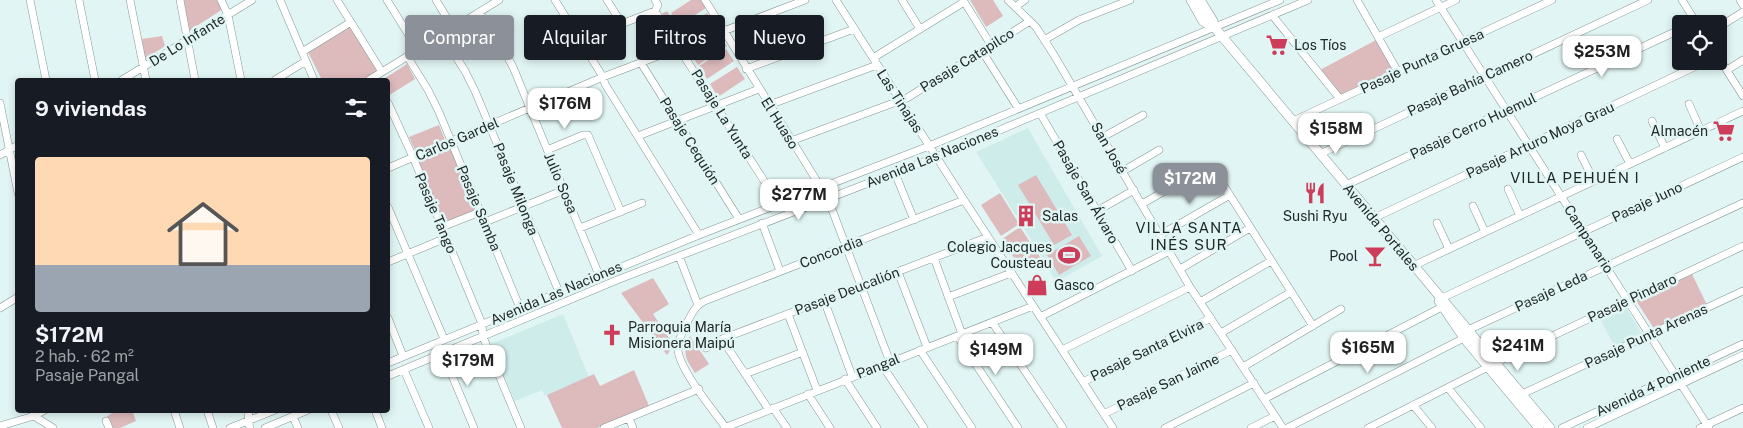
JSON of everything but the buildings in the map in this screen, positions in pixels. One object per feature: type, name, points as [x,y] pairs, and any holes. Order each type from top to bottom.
[{"type":"main road","name":"Avenida Portales","points":[[1191,0],[1203,21],[1222,36],[1432,288],[1539,428]]},
{"type":"main road","name":"Avenida Portales","points":[[1200,0],[1213,21],[1214,28]]},
{"type":"main road","name":"Avenida Portales","points":[[1492,365],[1522,394],[1550,428]]},
{"type":"street","points":[[30,0],[46,78]]},
{"type":"street","points":[[80,0],[95,78]]},
{"type":"street","points":[[130,0],[146,78]]},
{"type":"street","points":[[180,0],[195,78]]},
{"type":"street","points":[[221,0],[228,15],[241,78]]},
{"type":"street","name":"De Lo Infante","points":[[125,78],[252,0]]},
{"type":"street","points":[[280,0],[313,78]]},
{"type":"street","points":[[337,0],[382,72]]},
{"type":"street","points":[[386,0],[405,30]]},
{"type":"street","points":[[436,0],[445,15]]},
{"type":"street","points":[[474,15],[488,3],[498,0]]},
{"type":"street","points":[[555,0],[564,15]]},
{"type":"street","points":[[607,0],[616,15]]},
{"type":"street","points":[[626,22],[656,11],[658,5],[656,0]]},
{"type":"street","name":"El Huaso","points":[[704,0],[713,15]]},
{"type":"street","name":"Carlos Gardel","points":[[725,30],[805,0]]},
{"type":"street","points":[[902,0],[920,28]]},
{"type":"street","name":"San José","points":[[1008,0],[1030,21],[1044,40],[1079,96],[1190,286],[1285,428]]},
{"type":"street","name":"Pasaje Catapilco","points":[[1015,7],[1025,0]]},
{"type":"street","points":[[1044,40],[1079,20],[1130,0]]},
{"type":"street","name":"Avenida Las Naciones","points":[[390,362],[599,275],[929,146],[1280,0]]},
{"type":"street","name":"Avenida Las Naciones","points":[[390,375],[617,280],[936,157],[1308,0]]},
{"type":"street","points":[[1357,0],[1398,72]]},
{"type":"street","name":"Campanario","points":[[1436,0],[1681,384],[1705,427]]},
{"type":"street","points":[[1378,37],[1456,0]]},
{"type":"street","name":"Pasaje Punta Gruesa","points":[[1293,121],[1552,0]]},
{"type":"street","name":"Pasaje Bahía Camero","points":[[1320,154],[1648,0]]},
{"type":"street","points":[[1682,0],[1690,15]]},
{"type":"street","points":[[1740,0],[1743,5]]},
{"type":"street","name":"Las Tinajas","points":[[837,1],[936,157],[1113,428]]},
{"type":"street","points":[[769,105],[875,61],[920,28],[963,1],[991,45]]},
{"type":"street","name":"Pasaje La Yunta","points":[[656,11],[659,15]]},
{"type":"street","name":"Julio Sosa","points":[[479,12],[509,59],[599,275]]},
{"type":"street","points":[[1727,22],[1743,12]]},
{"type":"street","points":[[1272,15],[1340,99]]},
{"type":"street","name":"Pasaje Catapilco","points":[[791,141],[900,101],[1030,21]]},
{"type":"street","points":[[302,52],[351,22]]},
{"type":"street","points":[[746,69],[854,29]]},
{"type":"street","name":"Pasaje Cerro Huemul","points":[[1346,185],[1672,33]]},
{"type":"street","name":"El Huaso","points":[[725,34],[828,199],[861,286],[886,363],[924,428]]},
{"type":"street","points":[[982,51],[1018,108]]},
{"type":"street","points":[[374,78],[405,57]]},
{"type":"street","name":"Pasaje Samba","points":[[409,60],[434,101],[520,308]]},
{"type":"street","name":"Pasaje Milonga","points":[[458,60],[470,80],[490,125],[559,292]]},
{"type":"street","points":[[592,60],[605,84],[699,235]]},
{"type":"street","name":"Carlos Gardel","points":[[390,167],[603,77],[649,60]]},
{"type":"street","name":"Pasaje La Yunta","points":[[688,60],[779,204]]},
{"type":"street","points":[[1743,60],[1727,70],[1743,96]]},
{"type":"street","points":[[279,78],[306,61]]},
{"type":"street","name":"Pasaje Cequión","points":[[641,63],[739,219]]},
{"type":"street","name":"Pasaje Arturo Moya Grau","points":[[1374,218],[1688,70]]},
{"type":"street","points":[[638,136],[759,89]]},
{"type":"street","points":[[0,103],[15,178]]},
{"type":"street","points":[[1689,104],[1701,131]]},
{"type":"street","name":"Pasaje Tango","points":[[390,107],[413,157],[482,324],[483,337],[520,428]]},
{"type":"street","points":[[1413,266],[1743,111]]},
{"type":"street","name":"Pasaje San Álvaro","points":[[1040,113],[1132,271]]},
{"type":"street","points":[[1103,138],[1143,115]]},
{"type":"street","points":[[1652,121],[1665,148]]},
{"type":"street","points":[[547,150],[587,134],[590,137],[621,212]]},
{"type":"street","points":[[1617,139],[1630,164]]},
{"type":"street","points":[[0,155],[15,146]]},
{"type":"street","points":[[1123,171],[1159,150]]},
{"type":"street","points":[[1582,155],[1594,181]]},
{"type":"street","name":"Pasaje Juno","points":[[1264,399],[1442,302],[1743,157]]},
{"type":"street","points":[[1142,204],[1206,167],[1211,166],[1214,168],[1313,326]]},
{"type":"street","points":[[895,173],[914,220]]},
{"type":"street","points":[[1508,189],[1520,216]]},
{"type":"street","points":[[485,222],[564,190]]},
{"type":"street","points":[[1097,211],[1134,190]]},
{"type":"street","points":[[1160,235],[1230,195]]},
{"type":"street","name":"Concordia","points":[[698,305],[780,271],[964,200]]},
{"type":"street","name":"Pasaje Leda","points":[[1285,428],[1466,334],[1743,202]]},
{"type":"street","points":[[580,228],[642,203]]},
{"type":"street","points":[[1472,206],[1484,232]]},
{"type":"street","points":[[390,212],[444,339]]},
{"type":"street","points":[[442,227],[480,212]]},
{"type":"street","points":[[1437,222],[1449,249]]},
{"type":"street","points":[[762,223],[780,271]]},
{"type":"street","points":[[1180,269],[1250,228]]},
{"type":"street","name":"Pasaje Deucalión","points":[[706,348],[722,339],[988,237]]},
{"type":"street","points":[[390,261],[446,238]]},
{"type":"street","name":"Pasaje Pindaro","points":[[1368,428],[1381,425],[1413,405],[1492,365],[1743,246]]},
{"type":"street","points":[[1040,317],[1170,251]]},
{"type":"street","points":[[679,256],[698,305],[681,336],[678,348],[681,364],[725,428]]},
{"type":"street","points":[[934,258],[959,335],[1018,428]]},
{"type":"street","name":"Pasaje Santa Elvira","points":[[1200,302],[1271,261]]},
{"type":"street","points":[[898,272],[924,348],[972,428]]},
{"type":"street","points":[[948,297],[1011,273]]},
{"type":"street","points":[[1062,350],[1190,286]]},
{"type":"street","name":"Pasaje Punta Arenas","points":[[1522,394],[1743,291]]},
{"type":"street","name":"Pasaje San Jaime","points":[[1221,333],[1291,292]]},
{"type":"street","points":[[0,308],[15,300]]},
{"type":"street","points":[[824,300],[849,378],[877,428]]},
{"type":"street","name":"Pangal","points":[[725,428],[1033,306]]},
{"type":"street","points":[[1243,367],[1341,309]]},
{"type":"street","points":[[788,314],[818,390]]},
{"type":"street","name":"Pasaje Santa Elvira","points":[[1083,382],[1211,318]]},
{"type":"street","points":[[992,322],[1063,428]]},
{"type":"street","points":[[390,323],[404,356]]},
{"type":"street","points":[[722,339],[745,374],[787,428]]},
{"type":"street","name":"Avenida 4 Poniente","points":[[1562,428],[1743,344]]},
{"type":"street","name":"Pasaje San Jaime","points":[[1104,414],[1232,350]]},
{"type":"street","points":[[745,374],[803,352]]},
{"type":"street","points":[[443,354],[474,428]]},
{"type":"street","name":"Avenida 4 Poniente","points":[[1587,428],[1743,355]]},
{"type":"street","points":[[404,370],[428,428]]},
{"type":"street","points":[[1164,428],[1254,383]]},
{"type":"street","points":[[1448,388],[1480,428]]},
{"type":"street","points":[[604,428],[698,389]]},
{"type":"street","points":[[808,394],[830,428]]},
{"type":"street","points":[[1413,405],[1432,428]]},
{"type":"street","points":[[1705,427],[1743,408]]},
{"type":"street","points":[[0,426],[33,413],[53,428]]},
{"type":"street","points":[[175,413],[180,428]]},
{"type":"street","points":[[208,413],[213,428]]},
{"type":"street","points":[[230,428],[249,425],[270,413]]},
{"type":"street","points":[[265,428],[302,413]]},
{"type":"street","points":[[332,413],[339,428]]},
{"type":"street","points":[[376,413],[382,428]]},
{"type":"street","points":[[1251,428],[1276,416]]},
{"type":"street","points":[[293,417],[298,428]]},
{"type":"street","points":[[629,418],[633,428]]},
{"type":"shaded area","points":[[184,0],[218,0],[223,9],[189,31]]},
{"type":"shaded area","points":[[691,0],[701,0],[706,8],[695,15],[672,15],[671,13]]},
{"type":"shaded area","points":[[970,0],[993,0],[1003,16],[986,27]]},
{"type":"shaded area","points":[[667,11],[670,15],[663,15]]},
{"type":"shaded area","points":[[349,25],[378,71],[367,78],[321,78],[308,52]]},
{"type":"shaded area","points":[[162,36],[165,46],[145,59],[142,39]]},
{"type":"shaded area","points":[[1376,40],[1394,72],[1341,97],[1320,70]]},
{"type":"shaded area","points":[[725,50],[734,61],[707,79],[699,66],[709,60],[725,60]]},
{"type":"shaded area","points":[[695,60],[706,60],[698,65]]},
{"type":"shaded area","points":[[407,64],[415,79],[390,95],[390,78],[385,78]]},
{"type":"shaded area","points":[[737,67],[745,79],[718,97],[710,84]]},
{"type":"shaded area","points":[[439,125],[445,140],[416,152],[409,137]]},
{"type":"shaded area","name":"Colegio Jacques Cousteau","points":[[1028,128],[1102,256],[1056,282],[976,152]]},
{"type":"shaded area","points":[[450,145],[477,210],[444,224],[417,159]]},
{"type":"shaded area","points":[[1036,175],[1072,235],[1054,245],[1018,185]]},
{"type":"shaded area","points":[[1000,193],[1019,224],[1001,236],[981,205]]},
{"type":"shaded area","points":[[1020,227],[1040,257],[1021,269],[1002,239]]},
{"type":"shaded area","name":"Colegio Jacques Cousteau","points":[[1079,236],[1091,256],[1059,275],[1047,255]]},
{"type":"shaded area","points":[[1691,272],[1707,305],[1655,330],[1635,299]]},
{"type":"shaded area","points":[[653,278],[669,304],[653,314],[674,345],[667,355],[621,293]]},
{"type":"shaded area","points":[[1624,305],[1642,334],[1615,347],[1599,317]]},
{"type":"shaded area","points":[[563,314],[589,377],[545,396],[542,390],[515,401],[491,344]]},
{"type":"shaded area","points":[[690,336],[709,364],[695,373],[685,351]]},
{"type":"shaded area","points":[[634,370],[649,406],[597,428],[562,428],[547,395],[594,374],[600,386]]},
{"type":"shaded area","points":[[112,413],[133,413],[136,421],[120,428],[112,428],[106,417]]},
{"type":"place","name":"Los Tíos","points":[[1277,45]]},
{"type":"place","name":"Almacén","points":[[1724,131]]},
{"type":"place","name":"Sushi Ryu","points":[[1315,193]]},
{"type":"place","name":"Salas","points":[[1026,216]]},
{"type":"place","name":"Colegio Jacques Cousteau","points":[[1069,255]]},
{"type":"place","name":"Pool","points":[[1375,256]]},
{"type":"place","name":"Gasco","points":[[1037,285]]},
{"type":"place","name":"Parroquia María Misionera Maipú","points":[[612,335]]},
{"type":"district","name":"VILLA PEHUÉN I","points":[[1575,178]]},
{"type":"district","name":"VILLA SANTA INÉS SUR","points":[[1189,236]]}]
